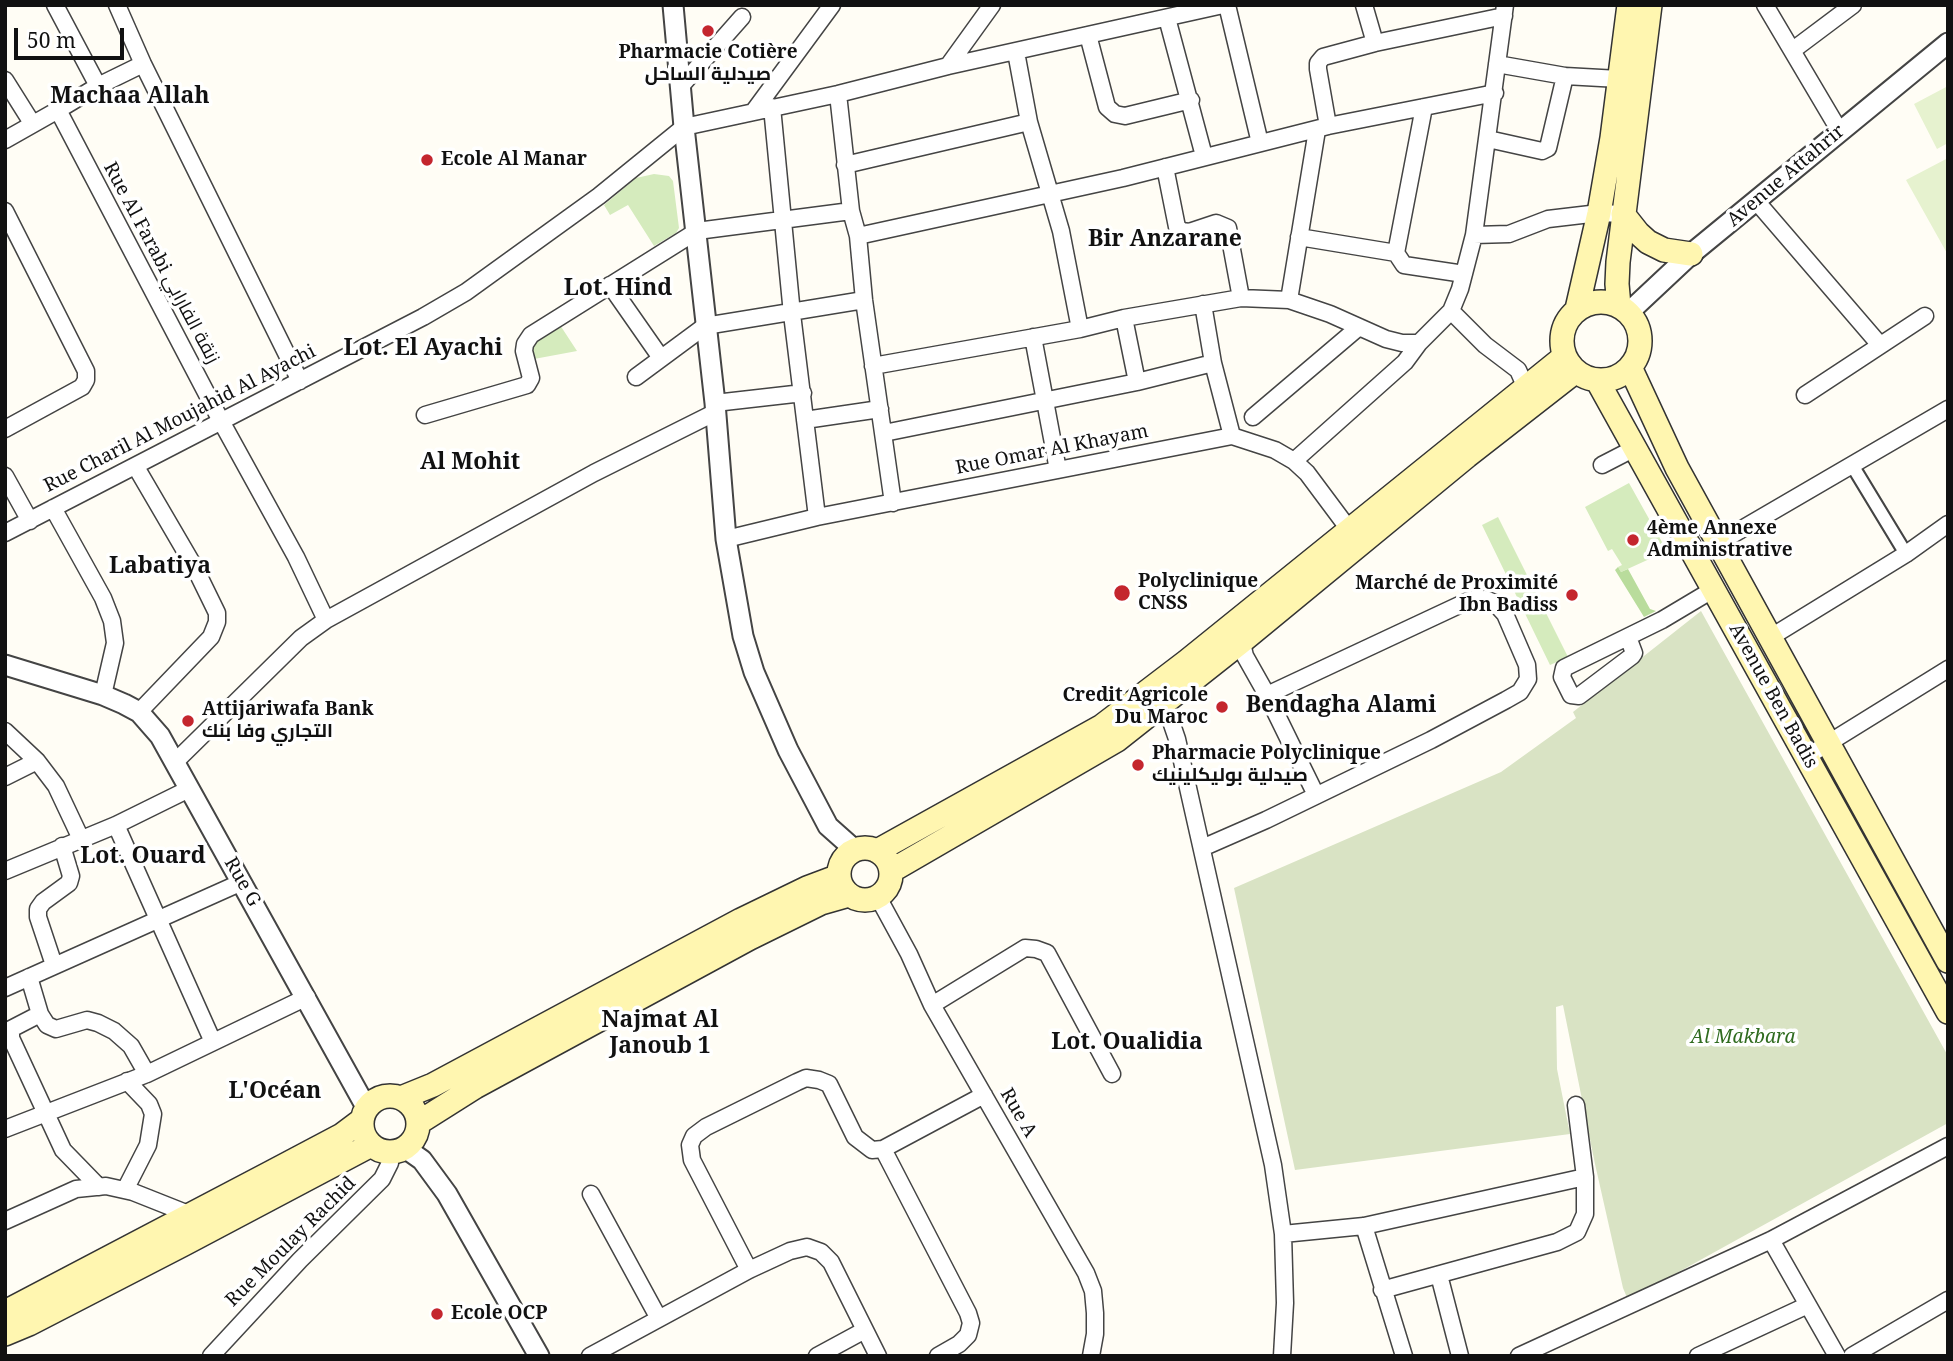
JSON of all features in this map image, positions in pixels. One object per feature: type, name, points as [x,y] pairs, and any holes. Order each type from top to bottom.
[{"type":"main road","points":[[1577,309],[1599,213],[1629,5]]},
{"type":"main road","points":[[1624,309],[1611,303],[1593,302],[1577,309],[1571,315],[1563,330],[1562,348],[1579,369],[1610,379],[1630,367],[1638,352],[1640,335],[1624,309],[1617,284],[1623,214],[1650,5]]},
{"type":"main road","points":[[1623,214],[1648,242],[1677,253],[1691,254]]},
{"type":"main road","name":"Avenue Ben Badis","points":[[1630,367],[1677,468],[1948,961]]},
{"type":"main road","points":[[844,886],[841,862],[1102,726],[1241,642],[1355,537],[1526,388],[1579,369]]},
{"type":"main road","points":[[891,872],[1117,740],[1159,694],[1239,618],[1467,456],[1579,369]]},
{"type":"main road","name":"Avenue Ben Badis","points":[[1579,369],[1635,448],[1948,1012]]},
{"type":"main road","points":[[1652,479],[1677,468]]},
{"type":"main road","points":[[5,1312],[342,1135],[376,1099],[384,1096],[401,1098],[433,1084],[741,920],[807,888],[844,886],[863,900],[878,897],[888,886],[891,872],[886,858],[866,850]]},
{"type":"main road","points":[[418,1124],[475,1087],[750,938],[821,903],[844,886]]},
{"type":"main road","points":[[5,1334],[160,1256],[415,1137],[418,1124],[413,1108],[401,1098]]},
{"type":"main road","points":[[364,1114],[365,1138],[389,1148]]},
{"type":"street","points":[[55,5],[98,86]]},
{"type":"street","points":[[117,5],[143,64],[300,381]]},
{"type":"street","points":[[673,5],[705,326],[716,408],[726,539],[743,635],[770,711],[828,826],[866,850]]},
{"type":"street","points":[[948,66],[992,5]]},
{"type":"street","points":[[684,127],[1225,5],[1261,143]]},
{"type":"street","points":[[1364,5],[1375,43]]},
{"type":"street","points":[[1765,5],[1839,130]]},
{"type":"street","points":[[1793,50],[1853,5]]},
{"type":"street","points":[[754,111],[827,7]]},
{"type":"street","points":[[1289,300],[1322,128],[1318,62],[1323,57],[1504,10],[1474,234],[1451,311],[1419,343],[1405,362],[1294,461]]},
{"type":"street","points":[[681,86],[742,17]]},
{"type":"street","points":[[1167,18],[1204,156]]},
{"type":"street","points":[[1088,35],[1107,107],[1115,114],[1125,116],[1191,100]]},
{"type":"street","name":"Avenue Attahrir","points":[[1624,309],[1948,43]]},
{"type":"street","points":[[1016,52],[1029,122],[1061,231],[1080,329]]},
{"type":"street","points":[[5,140],[98,86],[143,64]]},
{"type":"street","points":[[1497,64],[1565,76],[1619,79]]},
{"type":"street","points":[[1488,139],[1542,151],[1548,148],[1565,76]]},
{"type":"street","points":[[5,80],[33,123]]},
{"type":"street","points":[[858,236],[1123,178],[1322,128],[1495,93]]},
{"type":"street","points":[[838,94],[851,211],[858,236],[864,300],[893,503]]},
{"type":"street","points":[[772,107],[792,313],[817,517]]},
{"type":"street","points":[[1424,107],[1396,253],[1404,265],[1464,274]]},
{"type":"street","name":"Rue Al Farabi زنقة الفارابي","points":[[58,110],[221,421],[296,557],[326,620]]},
{"type":"street","points":[[845,165],[1029,122]]},
{"type":"street","name":"Rue Charil Al Moujahid Al Ayachi","points":[[5,533],[423,317],[466,292],[600,196],[684,127]]},
{"type":"street","points":[[1165,167],[1177,227],[1189,232],[1216,223],[1228,228],[1241,298]]},
{"type":"street","points":[[1757,202],[1880,345]]},
{"type":"street","points":[[5,211],[10,234],[86,371],[86,380],[82,387],[6,428]]},
{"type":"street","points":[[425,415],[527,385],[531,378],[524,351],[531,335],[697,231],[851,211]]},
{"type":"street","points":[[1474,234],[1509,234],[1548,219],[1599,213],[1623,214]]},
{"type":"street","points":[[1299,237],[1396,253]]},
{"type":"street","points":[[610,285],[661,358]]},
{"type":"street","points":[[873,366],[1241,298],[1289,300],[1330,314],[1386,339],[1419,343]]},
{"type":"street","points":[[636,377],[705,326],[864,300]]},
{"type":"street","points":[[1203,304],[1213,363],[1231,436]]},
{"type":"street","points":[[1451,311],[1485,345],[1518,370],[1526,388]]},
{"type":"street","points":[[1805,395],[1925,316]]},
{"type":"street","points":[[1124,318],[1137,382]]},
{"type":"street","points":[[1253,416],[1359,327]]},
{"type":"street","points":[[1033,337],[1058,470]]},
{"type":"street","points":[[884,433],[1044,402],[1213,363]]},
{"type":"street","points":[[175,762],[301,638],[326,620],[716,408],[803,393]]},
{"type":"street","points":[[805,420],[880,409]]},
{"type":"street","points":[[1718,543],[1948,409]]},
{"type":"street","name":"Rue Omar Al Khayam","points":[[726,539],[817,517],[1231,436],[1275,450],[1294,461],[1307,473],[1355,537]]},
{"type":"street","points":[[1602,465],[1635,448]]},
{"type":"street","points":[[1852,466],[1906,554]]},
{"type":"street","points":[[136,467],[195,568],[217,613],[217,622],[211,637],[139,712]]},
{"type":"street","points":[[5,476],[30,521]]},
{"type":"street","points":[[53,508],[103,598],[112,621],[115,643],[103,695]]},
{"type":"street","points":[[1772,637],[1906,554],[1948,524]]},
{"type":"street","points":[[1628,637],[1714,590]]},
{"type":"street","points":[[1202,848],[1431,740],[1520,692],[1528,680],[1527,665],[1505,614],[1495,603],[1485,599],[1470,600],[1268,695]]},
{"type":"street","points":[[1239,618],[1245,656],[1268,695],[1316,795]]},
{"type":"street","name":"Rue G","points":[[5,666],[103,695],[139,712],[160,736],[307,998],[364,1114]]},
{"type":"street","points":[[1806,757],[1948,668]]},
{"type":"street","points":[[1159,694],[1177,739],[1273,1165],[1283,1234],[1285,1303],[1282,1356]]},
{"type":"street","points":[[5,731],[37,761],[56,786],[81,839]]},
{"type":"street","points":[[5,777],[37,761]]},
{"type":"street","points":[[5,871],[116,825],[189,789]]},
{"type":"street","points":[[116,825],[213,1042]]},
{"type":"street","points":[[54,965],[38,909],[43,902],[69,883],[71,876],[62,846]]},
{"type":"street","points":[[5,988],[242,882]]},
{"type":"street","name":"Rue A","points":[[878,897],[909,954],[932,1005],[1086,1273],[1093,1291],[1095,1313],[1091,1356]]},
{"type":"street","points":[[932,1005],[1025,948],[1036,949],[1046,953],[1112,1074]]},
{"type":"street","points":[[29,977],[40,1014],[47,1025],[56,1029],[87,1020],[98,1023],[114,1031],[131,1046],[147,1073]]},
{"type":"street","points":[[5,1129],[147,1073],[307,998]]},
{"type":"street","points":[[40,1014],[15,1025],[10,1034],[54,1135],[70,1159],[99,1187]]},
{"type":"street","points":[[749,1270],[692,1160],[691,1145],[694,1136],[706,1127],[806,1078],[829,1084],[855,1137],[872,1150],[883,1149],[984,1095]]},
{"type":"street","points":[[124,1190],[148,1145],[153,1114],[149,1104],[127,1081]]},
{"type":"street","points":[[1382,1290],[1557,1242],[1577,1232],[1585,1214],[1585,1177],[1576,1105]]},
{"type":"street","points":[[1519,1356],[1771,1240],[1948,1146]]},
{"type":"street","points":[[389,1148],[422,1160],[447,1194],[539,1356]]},
{"type":"street","name":"Rue Moulay Rachid","points":[[211,1356],[300,1260],[382,1179],[390,1163],[389,1148]]},
{"type":"street","points":[[883,1149],[971,1323],[968,1335],[959,1344],[938,1356]]},
{"type":"street","points":[[1283,1234],[1364,1226],[1585,1177]]},
{"type":"street","points":[[5,1221],[76,1189],[99,1187],[124,1190],[191,1215]]},
{"type":"street","points":[[592,1194],[658,1317]]},
{"type":"street","points":[[1364,1226],[1404,1356]]},
{"type":"street","points":[[1771,1240],[1836,1356]]},
{"type":"street","points":[[590,1356],[749,1270],[807,1247],[821,1252],[831,1262],[878,1356]]},
{"type":"street","points":[[1439,1275],[1460,1356]]},
{"type":"street","points":[[1852,1356],[1948,1300]]},
{"type":"street","points":[[1698,1356],[1730,1349],[1808,1305]]},
{"type":"street","points":[[817,1356],[865,1330]]},
{"type":"green space","points":[[1948,86],[1948,143],[1937,149],[1914,104]]},
{"type":"green space","points":[[1948,158],[1948,255],[1906,180]]},
{"type":"green space","points":[[654,174],[669,176],[673,181],[679,228],[676,233],[654,246],[628,205],[610,215],[604,205],[636,178]]},
{"type":"green space","points":[[560,325],[577,351],[534,359],[532,351],[537,338]]},
{"type":"green space","points":[[1629,483],[1667,551],[1621,572],[1618,567],[1622,565],[1612,549],[1608,551],[1585,507]]},
{"type":"green space","points":[[1498,517],[1568,657],[1550,665],[1482,525]]},
{"type":"green space","points":[[1618,567],[1621,572],[1628,569],[1650,609],[1656,611],[1644,617],[1615,570]]},
{"type":"green space","name":"Al Makbara","points":[[1701,611],[1948,1056],[1948,1123],[1628,1300],[1595,1164],[1563,1005],[1556,1007],[1557,1069],[1570,1134],[1295,1170],[1234,888],[1501,772],[1576,718],[1573,712]]},
{"type":"place","name":"Pharmacie Cotière صيدلية الساحل","points":[[708,31]]},
{"type":"place","name":"Ecole Al Manar","points":[[427,160]]},
{"type":"place","name":"4ème Annexe Administrative","points":[[1633,540]]},
{"type":"place","name":"Polyclinique CNSS","points":[[1122,593]]},
{"type":"place","name":"Marché de Proximité Ibn Badiss","points":[[1572,595]]},
{"type":"place","name":"Credit Agricole Du Maroc","points":[[1222,707]]},
{"type":"place","name":"Attijariwafa Bank التجاري وفا بنك","points":[[188,721]]},
{"type":"place","name":"Pharmacie Polyclinique صيدلية بوليكلينيك","points":[[1138,765]]},
{"type":"place","name":"Ecole OCP","points":[[437,1314]]},
{"type":"district","name":"Machaa Allah","points":[[130,96]]},
{"type":"district","name":"Bir Anzarane","points":[[1165,239]]},
{"type":"district","name":"Lot. Hind","points":[[618,288]]},
{"type":"district","name":"Lot. El Ayachi","points":[[423,348]]},
{"type":"district","name":"Al Mohit","points":[[470,462]]},
{"type":"district","name":"Labatiya","points":[[160,566]]},
{"type":"district","name":"Bendagha Alami","points":[[1341,705]]},
{"type":"district","name":"Lot. Ouard","points":[[143,856]]},
{"type":"district","name":"Najmat Al Janoub 1","points":[[660,1033]]},
{"type":"district","name":"Lot. Oualidia","points":[[1127,1042]]},
{"type":"district","name":"L'Océan","points":[[275,1091]]}]
